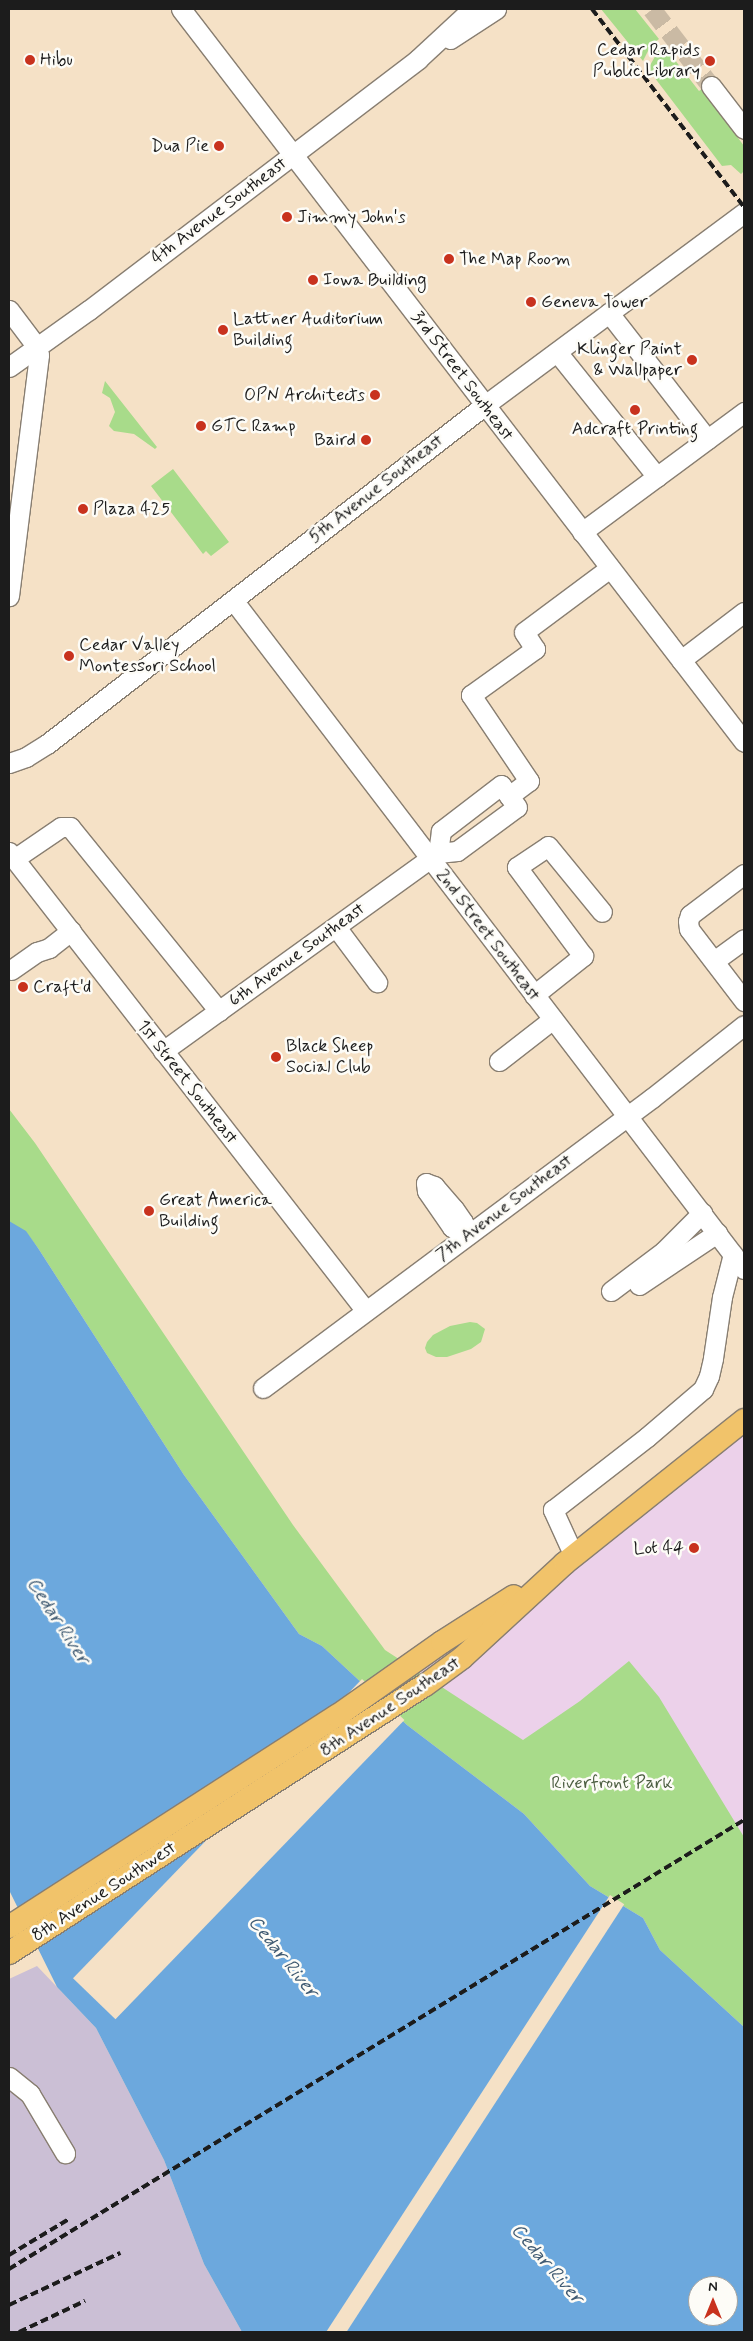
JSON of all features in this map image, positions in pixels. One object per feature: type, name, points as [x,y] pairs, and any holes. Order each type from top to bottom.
[{"type":"main road","name":"8th Avenue Southeast","points":[[200,1832],[404,1700],[462,1658],[570,1559],[744,1420]]},
{"type":"main road","name":"8th Avenue Southeast","points":[[187,1811],[336,1716],[442,1642],[570,1559]]},
{"type":"main road","name":"8th Avenue Southwest","points":[[9,1927],[187,1811]]},
{"type":"main road","name":"8th Avenue Southwest","points":[[9,1953],[200,1832]]},
{"type":"street","name":"3rd Street Southeast","points":[[181,9],[744,742]]},
{"type":"street","name":"4th Avenue Southeast","points":[[9,367],[427,52],[472,9]]},
{"type":"street","name":"4th Avenue Southeast","points":[[427,52],[466,30],[496,9]]},
{"type":"street","points":[[711,86],[744,130]]},
{"type":"street","name":"5th Avenue Southeast","points":[[9,763],[26,757],[47,744],[485,405],[744,213]]},
{"type":"street","points":[[9,310],[37,347],[39,360],[9,596]]},
{"type":"street","points":[[609,313],[708,439]]},
{"type":"street","points":[[557,352],[657,477]]},
{"type":"street","points":[[582,532],[744,412]]},
{"type":"street","points":[[509,796],[529,781],[470,695],[535,649],[524,632],[610,568]]},
{"type":"street","name":"2nd Street Southeast","points":[[233,600],[434,856],[534,995],[744,1269]]},
{"type":"street","points":[[681,660],[744,612]]},
{"type":"street","points":[[501,785],[517,807],[457,852],[434,856],[441,831],[501,785]]},
{"type":"street","points":[[12,855],[61,827],[70,827],[220,1010]]},
{"type":"street","points":[[534,995],[583,956],[517,866],[548,846],[602,912]]},
{"type":"street","name":"1st Street Southeast","points":[[12,855],[366,1311]]},
{"type":"street","name":"6th Avenue Southeast","points":[[163,1051],[434,856]]},
{"type":"street","points":[[744,874],[690,915],[688,921],[689,929],[744,1001]]},
{"type":"street","points":[[336,927],[376,982]]},
{"type":"street","points":[[15,975],[37,952],[49,948],[71,931]]},
{"type":"street","points":[[714,961],[744,939]]},
{"type":"street","points":[[499,1061],[553,1019]]},
{"type":"street","name":"7th Avenue Southeast","points":[[263,1388],[627,1116],[744,1025]]},
{"type":"street","points":[[702,1213],[664,1251],[614,1295],[717,1233]]},
{"type":"street","points":[[570,1559],[553,1510],[647,1437],[703,1389],[711,1367],[722,1297],[733,1254]]},
{"type":"street","points":[[9,2077],[30,2094],[65,2153]]},
{"type":"shaded area","points":[[744,1417],[744,2020],[384,1694]]},
{"type":"shaded area","points":[[37,1966],[96,2028],[164,2160],[204,2264],[242,2332],[9,2332],[9,1979]]},
{"type":"green space","points":[[601,9],[635,9],[659,39],[651,45],[643,61]]},
{"type":"green space","points":[[664,46],[699,91],[702,89],[744,146],[744,171],[741,174],[731,165],[722,166],[648,69],[658,51]]},
{"type":"green space","points":[[105,381],[157,447],[155,449],[134,434],[114,431],[109,426],[115,412],[110,398],[102,393]]},
{"type":"green space","points":[[173,469],[229,542],[211,556],[206,551],[203,554],[151,486]]},
{"type":"green space","name":"Riverfront Park","points":[[9,1109],[35,1143],[293,1525],[385,1650],[523,1740],[580,1701],[629,1661],[659,1697],[744,1837],[744,2027],[660,1950],[643,1918],[590,1886],[524,1814],[407,1725],[322,1646],[299,1634],[184,1475],[38,1248],[26,1232],[9,1222]]},
{"type":"green space","points":[[470,1322],[477,1323],[485,1329],[481,1342],[471,1349],[447,1357],[436,1357],[427,1353],[425,1348],[427,1342],[433,1335],[450,1326]]},
{"type":"water","name":"Cedar River","points":[[9,1221],[26,1231],[38,1248],[184,1475],[299,1634],[322,1646],[407,1725],[524,1814],[590,1886],[643,1918],[660,1950],[744,2027],[744,2332],[242,2332],[204,2264],[164,2160],[96,2028],[57,1987],[9,1890]]},
{"type":"pier","points":[[362,1679],[404,1720],[115,2019],[73,1978]]},
{"type":"pier","points":[[610,1895],[624,1904],[346,2332],[326,2332]]},
{"type":"tunnel","points":[[652,9],[711,86]]},
{"type":"railway","points":[[592,9],[744,207]]},
{"type":"railway","points":[[9,2269],[744,1820]]},
{"type":"railway","points":[[9,2255],[69,2219]]},
{"type":"railway","points":[[9,2305],[120,2253]]},
{"type":"railway","points":[[19,2332],[85,2301]]},
{"type":"place","name":"Hibu","points":[[30,60]]},
{"type":"place","name":"Cedar Rapids Public Library","points":[[710,61]]},
{"type":"place","name":"Dua Pie","points":[[219,146]]},
{"type":"place","name":"Jimmy John's","points":[[287,217]]},
{"type":"place","name":"The Map Room","points":[[449,259]]},
{"type":"place","name":"Iowa Building","points":[[313,280]]},
{"type":"place","name":"Geneva Tower","points":[[531,302]]},
{"type":"place","name":"Lattner Auditorium Building","points":[[223,330]]},
{"type":"place","name":"Klinger Paint & Wallpaper","points":[[692,360]]},
{"type":"place","name":"OPN Architects","points":[[375,395]]},
{"type":"place","name":"Adcraft Printing","points":[[635,410]]},
{"type":"place","name":"GTC Ramp","points":[[201,426]]},
{"type":"place","name":"Baird","points":[[366,440]]},
{"type":"place","name":"Plaza 425","points":[[83,509]]},
{"type":"place","name":"Cedar Valley Montessori School","points":[[69,656]]},
{"type":"place","name":"Craft'd","points":[[23,987]]},
{"type":"place","name":"Black Sheep Social Club","points":[[276,1057]]},
{"type":"place","name":"Great America Building","points":[[149,1211]]},
{"type":"place","name":"Lot 44","points":[[694,1548]]}]
